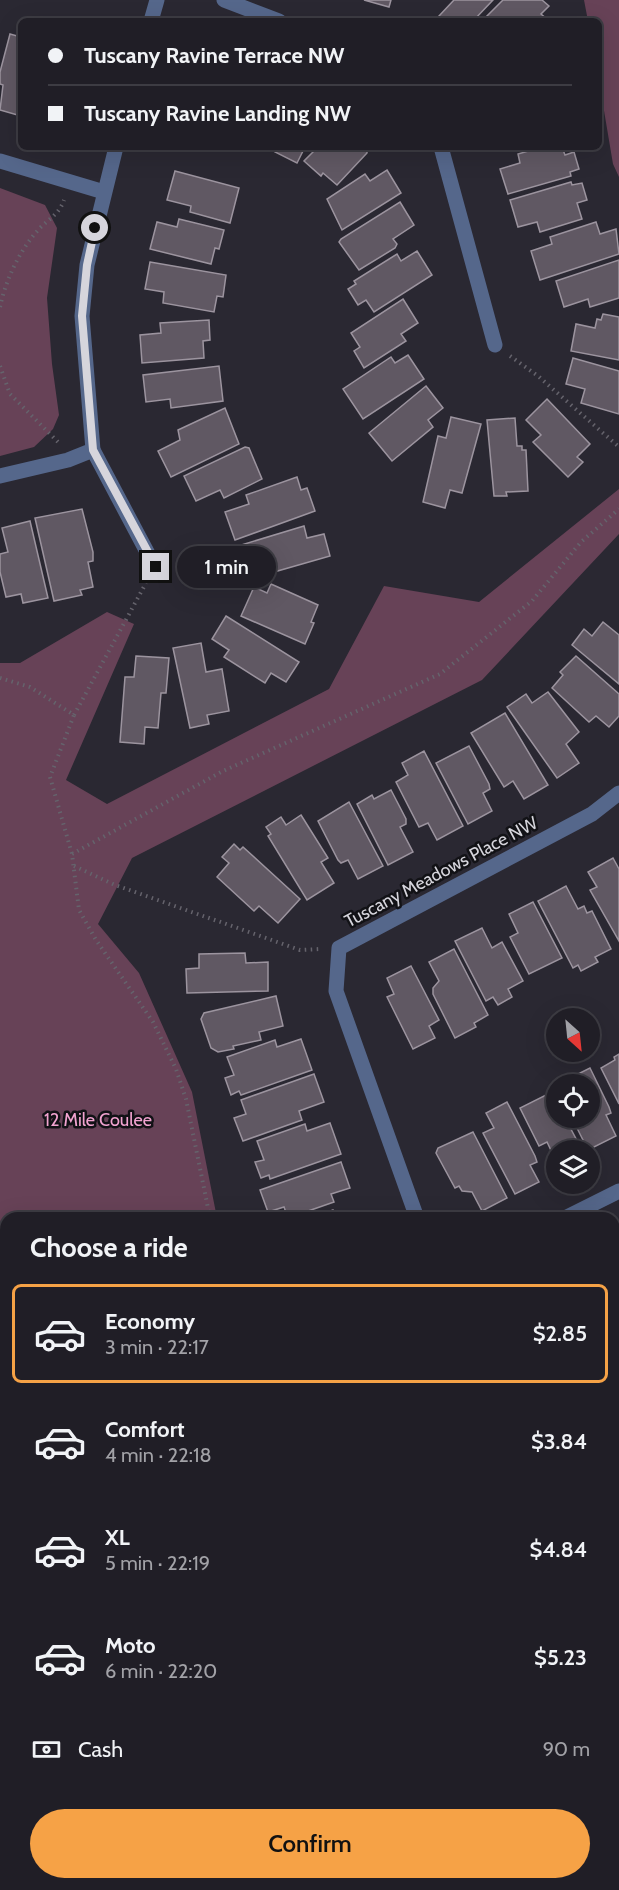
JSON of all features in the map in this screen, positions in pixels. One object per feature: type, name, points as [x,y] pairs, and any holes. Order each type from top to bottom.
[{"type":"street","points":[[152,18],[157,0]]},
{"type":"street","points":[[224,0],[271,18]]},
{"type":"street","points":[[115,150],[87,265],[82,316],[93,450],[156,567]]},
{"type":"street","points":[[442,150],[495,345]]},
{"type":"street","points":[[0,161],[104,192]]},
{"type":"street","points":[[0,476],[68,460],[93,450]]},
{"type":"street","name":"Tuscany Meadows Place NW","points":[[415,1212],[336,991],[339,948],[592,814],[619,793]]},
{"type":"street","points":[[577,1212],[619,1191]]},
{"type":"path","points":[[0,307],[4,290],[23,251],[41,228],[60,212],[70,182]]},
{"type":"path","points":[[495,345],[538,376],[619,447]]},
{"type":"path","points":[[0,366],[10,394],[56,437],[68,460]]},
{"type":"path","points":[[72,854],[223,771],[440,674],[532,601],[581,542],[619,509]]},
{"type":"path","points":[[156,567],[74,715],[50,777],[72,854],[79,910],[153,1022],[176,1070],[186,1099],[209,1212]]},
{"type":"path","points":[[0,678],[30,687],[74,715]]},
{"type":"path","points":[[74,866],[115,885],[300,951],[339,948]]},
{"type":"green space","points":[[584,0],[619,0],[619,177],[613,164],[602,99],[602,18],[587,18]]},
{"type":"green space","points":[[0,188],[45,205],[57,228],[47,298],[59,415],[53,429],[34,447],[0,456]]},
{"type":"green space","name":"12 Mile Coulee","points":[[619,489],[619,534],[482,680],[132,858],[98,924],[139,973],[192,1092],[216,1212],[0,1212],[0,663],[20,663],[107,612],[134,624],[66,780],[107,804],[329,689],[384,586],[479,602]]},
{"type":"building","points":[[364,0],[391,0],[389,7]]},
{"type":"building","points":[[454,0],[493,0],[476,18],[441,18],[439,16]]},
{"type":"building","points":[[503,0],[542,0],[549,6],[541,14],[546,18],[485,18]]},
{"type":"building","points":[[10,34],[18,36],[18,115],[0,110],[3,85],[0,84],[0,72]]},
{"type":"building","points":[[276,150],[304,150],[297,163],[275,152]]},
{"type":"building","points":[[315,150],[367,150],[367,153],[337,185],[323,173],[321,176],[304,161]]},
{"type":"building","points":[[532,150],[563,150],[565,155],[574,152],[579,169],[570,172],[571,176],[508,194],[500,169],[520,163],[518,154]]},
{"type":"building","points":[[387,170],[401,193],[342,230],[327,199],[365,174],[370,181]]},
{"type":"building","points":[[175,171],[239,188],[230,223],[190,212],[191,206],[167,200]]},
{"type":"building","points":[[571,182],[572,185],[582,183],[587,200],[577,203],[582,219],[540,232],[537,222],[518,227],[510,200]]},
{"type":"building","points":[[400,202],[414,225],[393,239],[397,244],[395,248],[359,270],[339,242]]},
{"type":"building","points":[[179,219],[224,230],[219,249],[215,248],[211,264],[150,249],[157,222],[177,227]]},
{"type":"building","points":[[596,222],[600,234],[616,229],[619,254],[540,280],[531,251],[552,244],[550,237]]},
{"type":"building","points":[[417,251],[432,275],[374,312],[366,300],[358,305],[348,289],[356,284],[354,281],[397,254],[401,261]]},
{"type":"building","points":[[619,260],[619,298],[590,307],[588,299],[564,307],[556,281]]},
{"type":"building","points":[[150,262],[226,275],[223,297],[217,296],[214,312],[163,303],[164,292],[145,289]]},
{"type":"building","points":[[403,299],[418,323],[401,334],[406,341],[364,368],[354,351],[360,347],[351,333]]},
{"type":"building","points":[[603,314],[619,317],[619,360],[571,351],[576,324],[595,328],[597,319],[601,320]]},
{"type":"building","points":[[209,320],[210,340],[203,341],[204,358],[142,363],[140,335],[161,333],[160,323]]},
{"type":"building","points":[[408,355],[424,379],[363,419],[343,389],[391,357],[395,363]]},
{"type":"building","points":[[573,358],[619,371],[619,414],[581,403],[585,389],[566,384]]},
{"type":"building","points":[[219,366],[223,401],[171,408],[170,399],[146,402],[143,375]]},
{"type":"building","points":[[426,386],[443,408],[428,420],[433,427],[392,461],[369,433]]},
{"type":"building","points":[[547,399],[590,444],[577,457],[583,462],[568,477],[533,442],[541,435],[526,420]]},
{"type":"building","points":[[225,408],[239,444],[171,477],[158,451],[180,440],[178,430]]},
{"type":"building","points":[[451,417],[481,424],[462,493],[450,490],[445,508],[423,502],[438,436],[446,438]]},
{"type":"building","points":[[515,418],[517,446],[522,446],[522,450],[526,450],[528,491],[506,492],[507,496],[494,496],[487,420]]},
{"type":"building","points":[[245,447],[249,448],[262,479],[224,498],[220,490],[196,501],[184,476]]},
{"type":"building","points":[[297,477],[301,490],[307,488],[315,511],[235,540],[225,512],[249,504],[246,495]]},
{"type":"building","points":[[82,509],[93,552],[93,561],[88,562],[93,587],[80,590],[82,595],[54,601],[35,518]]},
{"type":"building","points":[[30,521],[48,598],[23,603],[21,594],[6,597],[0,572],[0,554],[8,552],[2,528]]},
{"type":"building","points":[[304,526],[307,538],[324,534],[330,556],[267,574],[264,566],[245,572],[238,546]]},
{"type":"building","points":[[271,584],[318,605],[311,622],[314,623],[305,644],[241,616],[254,587],[267,593]]},
{"type":"building","points":[[226,616],[299,662],[286,682],[271,673],[265,683],[224,657],[229,650],[212,639]]},
{"type":"building","points":[[603,622],[619,635],[619,684],[572,645],[584,629],[592,636]]},
{"type":"building","points":[[201,643],[206,672],[222,669],[229,711],[207,715],[209,724],[190,728],[173,648]]},
{"type":"building","points":[[136,656],[169,658],[166,693],[161,693],[158,728],[145,727],[144,744],[120,742],[125,677],[134,677]]},
{"type":"building","points":[[576,656],[619,694],[619,716],[609,727],[596,716],[589,722],[552,688],[563,675],[560,672]]},
{"type":"building","points":[[548,692],[579,732],[566,744],[579,763],[557,778],[507,707],[526,694],[532,703]]},
{"type":"building","points":[[505,713],[548,785],[524,799],[513,781],[504,787],[471,733]]},
{"type":"building","points":[[469,746],[489,784],[490,789],[483,793],[492,811],[468,824],[436,763]]},
{"type":"building","points":[[424,751],[463,826],[437,840],[428,823],[419,827],[396,782],[408,775],[402,763]]},
{"type":"building","points":[[391,790],[406,819],[406,824],[400,827],[413,852],[388,865],[357,804],[372,795],[374,799]]},
{"type":"building","points":[[349,802],[383,866],[358,879],[348,860],[341,863],[338,860],[318,821]]},
{"type":"building","points":[[301,815],[328,858],[321,862],[334,883],[307,900],[268,836],[271,834],[266,827],[281,817],[286,825]]},
{"type":"building","points":[[234,844],[240,850],[243,847],[300,899],[278,923],[259,906],[254,911],[217,877],[229,863],[222,857]]},
{"type":"building","points":[[613,858],[619,869],[619,941],[590,890],[597,887],[588,872]]},
{"type":"building","points":[[566,886],[578,909],[584,906],[587,913],[592,911],[611,949],[595,957],[598,962],[581,971],[578,965],[573,968],[538,901]]},
{"type":"building","points":[[533,902],[562,958],[529,974],[510,937],[518,933],[509,914]]},
{"type":"building","points":[[482,928],[492,948],[502,942],[523,981],[508,989],[512,997],[498,1005],[493,997],[486,1001],[455,941]]},
{"type":"building","points":[[454,949],[488,1015],[474,1023],[476,1027],[455,1038],[433,994],[433,988],[439,981],[429,962]]},
{"type":"building","points":[[245,953],[246,963],[268,962],[268,991],[187,993],[186,969],[199,968],[199,954]]},
{"type":"building","points":[[411,966],[439,1020],[429,1026],[435,1038],[413,1049],[387,997],[394,994],[387,978]]},
{"type":"building","points":[[276,996],[283,1026],[259,1032],[261,1040],[233,1046],[234,1049],[218,1052],[211,1048],[201,1019],[204,1013]]},
{"type":"building","points":[[301,1039],[312,1070],[241,1095],[239,1091],[231,1095],[225,1078],[234,1075],[227,1057],[275,1040],[277,1047]]},
{"type":"building","points":[[619,1054],[619,1104],[601,1068],[615,1060],[614,1057]]},
{"type":"building","points":[[590,1068],[593,1074],[578,1074]]},
{"type":"building","points":[[314,1074],[324,1102],[299,1111],[302,1120],[243,1141],[234,1118],[246,1114],[241,1100]]},
{"type":"building","points":[[600,1089],[611,1113],[606,1115],[616,1136],[600,1144],[600,1140],[583,1140],[577,1128],[600,1128]]},
{"type":"building","points":[[546,1095],[546,1128],[570,1128],[577,1140],[546,1140],[546,1142],[539,1146],[520,1108]]},
{"type":"building","points":[[507,1102],[535,1156],[537,1162],[530,1165],[539,1182],[515,1194],[483,1133],[494,1128],[486,1113]]},
{"type":"building","points":[[330,1123],[341,1154],[270,1179],[269,1175],[261,1178],[255,1162],[264,1160],[257,1141],[305,1124],[307,1131]]},
{"type":"building","points":[[473,1132],[507,1198],[482,1211],[472,1192],[462,1191],[459,1186],[455,1188],[436,1153],[438,1148]]},
{"type":"building","points":[[341,1162],[350,1188],[331,1194],[334,1202],[305,1212],[286,1212],[284,1207],[268,1212],[260,1190]]},
{"type":"route","points":[[95,228],[87,265],[82,316],[93,450],[156,567]]}]
